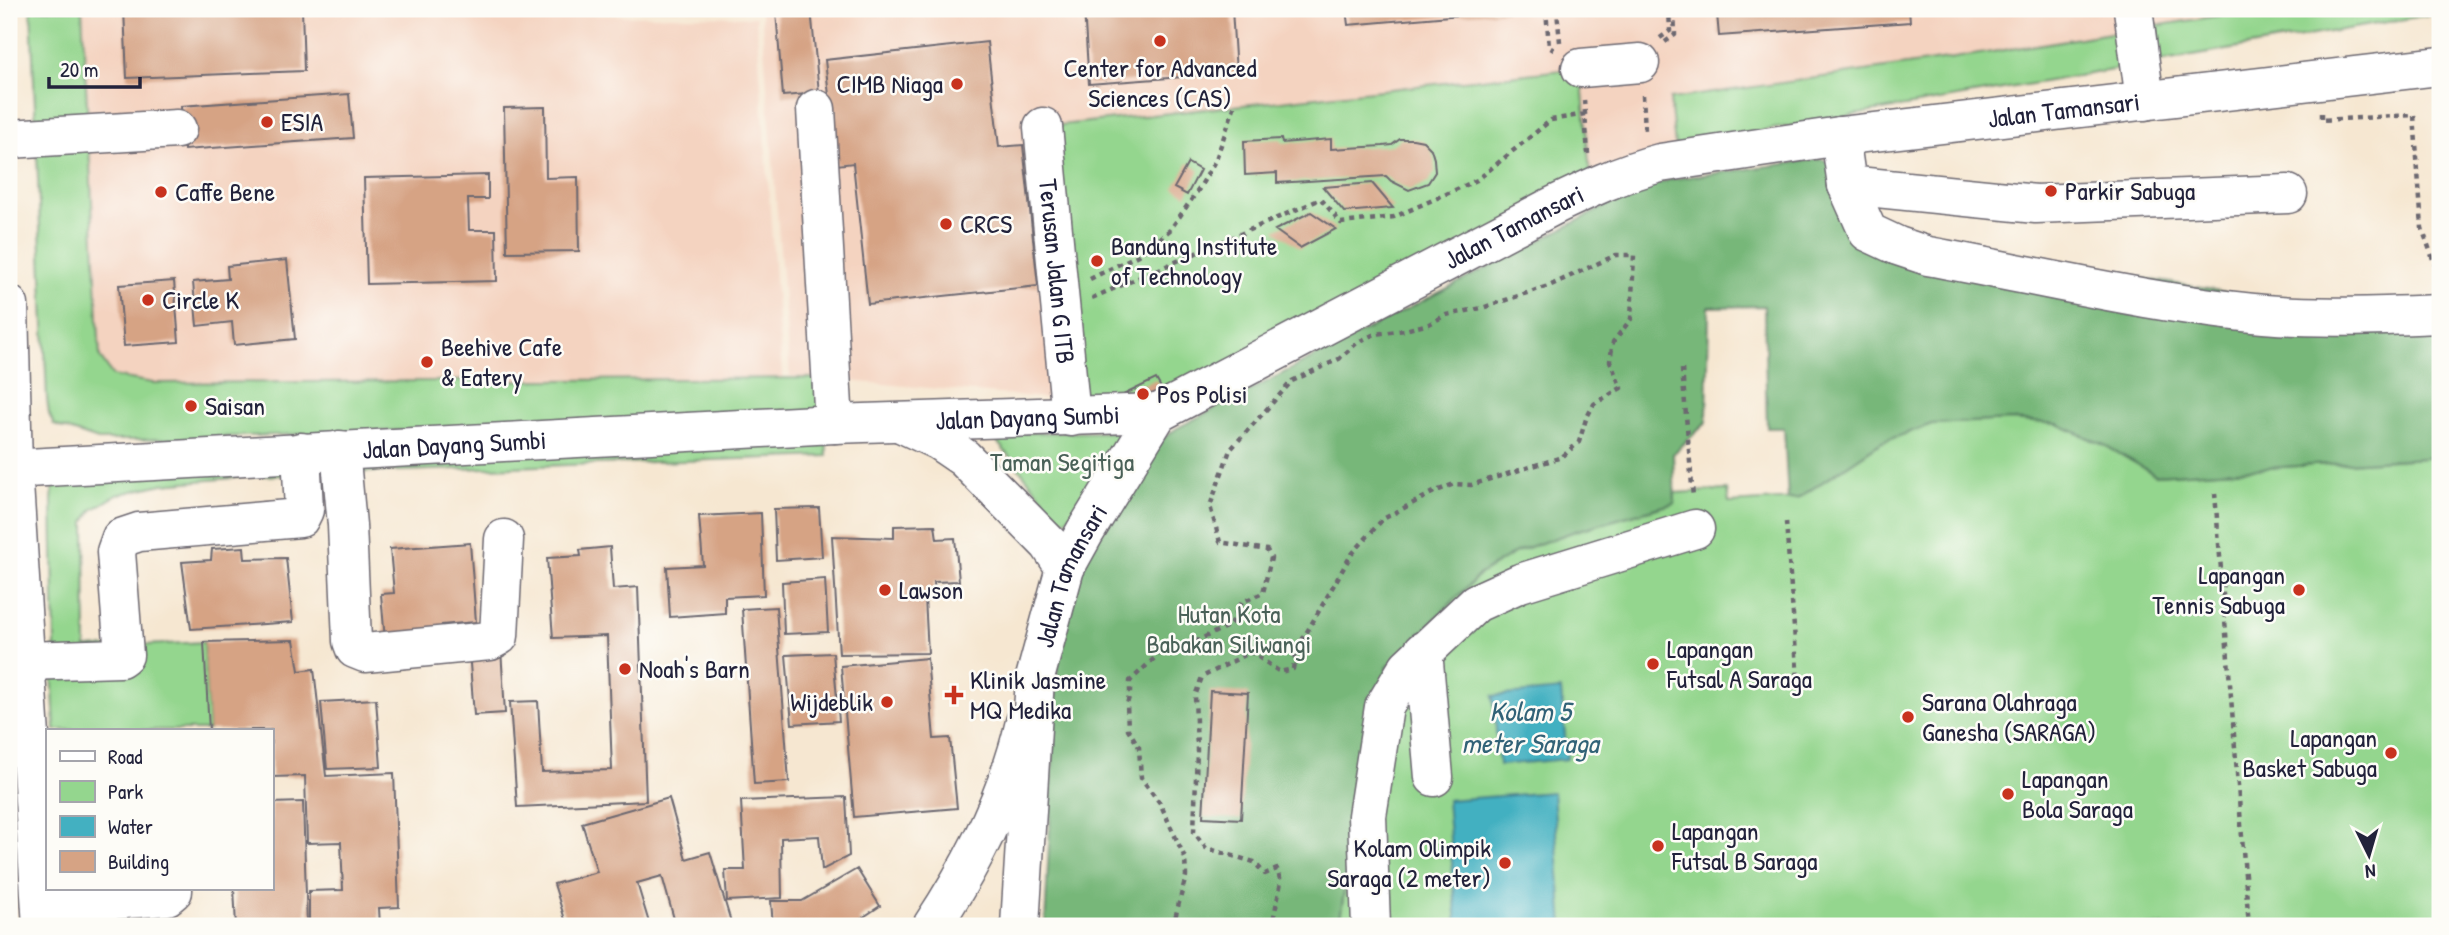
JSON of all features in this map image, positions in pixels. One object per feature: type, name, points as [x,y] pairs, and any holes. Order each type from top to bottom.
[{"type":"main road","points":[[2133,9],[2145,101]]},
{"type":"main road","points":[[1571,57],[1641,74]]},
{"type":"main road","name":"Jalan Tamansari","points":[[1020,926],[1035,678],[1065,568],[1158,413],[1591,187],[1638,168],[1840,136],[2440,66]]},
{"type":"main road","points":[[816,109],[834,424]]},
{"type":"main road","name":"Terusan Jalan G ITB","points":[[1043,127],[1070,417]]},
{"type":"main road","points":[[9,139],[177,128]]},
{"type":"main road","points":[[1840,136],[1847,185],[1868,232],[1927,256],[2187,305],[2253,313],[2363,316],[2440,314]]},
{"type":"main road","points":[[1847,185],[2035,204],[2288,194]]},
{"type":"main road","points":[[9,304],[11,469],[25,661],[39,755],[41,915],[167,895],[173,890]]},
{"type":"main road","name":"Jalan Dayang Sumbi","points":[[11,469],[834,424],[1158,413]]},
{"type":"main road","name":"Jalan Dayang Sumbi","points":[[900,422],[939,441],[964,458],[1049,544],[1065,568]]},
{"type":"main road","points":[[340,450],[347,525],[352,641],[355,649],[365,653],[490,640],[499,636],[504,539]]},
{"type":"main road","points":[[25,661],[120,658],[124,655],[116,552],[121,538],[139,532],[300,518],[304,510],[301,452]]},
{"type":"main road","points":[[1371,926],[1367,816],[1384,706],[1408,667],[1476,603],[1520,583],[1695,529]]},
{"type":"main road","points":[[1423,651],[1434,776]]},
{"type":"main road","points":[[932,926],[982,840],[1005,788],[1023,734],[1035,678]]},
{"type":"path","points":[[1560,9],[1557,11],[1585,114],[1591,187]]},
{"type":"path","points":[[1641,74],[1646,137]]},
{"type":"path","points":[[1084,282],[1138,255],[1170,230],[1216,159],[1235,105]]},
{"type":"path","points":[[2322,109],[2322,120],[2414,115],[2421,228],[2440,280]]},
{"type":"path","points":[[1088,299],[1321,199],[1341,223],[1394,217],[1478,180],[1551,120],[1585,114]]},
{"type":"path","points":[[1173,926],[1186,876],[1185,859],[1160,803],[1141,778],[1139,747],[1128,729],[1127,704],[1130,681],[1161,652],[1184,647],[1230,625],[1242,602],[1263,593],[1271,558],[1266,550],[1220,542],[1210,506],[1230,450],[1292,382],[1339,359],[1358,341],[1375,334],[1429,324],[1446,315],[1482,308],[1551,285],[1616,255],[1634,255],[1631,319],[1613,342],[1610,361],[1621,388],[1594,404],[1579,442],[1562,457],[1471,485],[1454,484],[1383,519],[1351,555],[1296,651],[1293,669],[1280,672],[1251,652],[1202,677],[1195,696],[1198,750],[1194,832],[1206,849],[1254,862],[1265,874],[1277,869],[1281,882],[1272,926]]},
{"type":"path","points":[[1682,369],[1695,529]]},
{"type":"path","points":[[2215,493],[2249,926]]},
{"type":"path","points":[[1786,522],[1798,681]]},
{"type":"shaded area","points":[[63,9],[406,9],[406,13],[756,17],[783,388],[96,419]]},
{"type":"shaded area","name":"Bandung Institute of Technology","points":[[646,9],[2440,9],[2440,13],[1675,146],[1091,402],[790,376],[761,10]]},
{"type":"green space","points":[[31,9],[82,9],[100,357],[113,376],[153,383],[823,378],[826,415],[135,440],[98,440],[54,425],[47,399]]},
{"type":"green space","points":[[2261,9],[2440,9],[2440,13],[1675,146],[1670,99],[1948,59]]},
{"type":"green space","points":[[1581,68],[1591,187],[1158,413],[1084,416],[1043,127]]},
{"type":"green space","name":"Hutan Kota Babakan Siliwangi","points":[[1821,159],[1834,168],[1840,217],[1846,230],[2440,327],[2440,457],[2156,475],[2106,446],[2058,424],[2011,420],[1932,424],[1882,442],[1797,499],[1788,499],[1784,428],[1767,428],[1764,306],[1709,307],[1707,422],[1673,454],[1675,503],[1575,531],[1516,552],[1480,574],[1387,667],[1363,768],[1340,918],[1342,926],[1045,926],[1059,636],[1074,576],[1161,440],[1177,428],[1637,190],[1672,179]]},
{"type":"green space","name":"Sarana Olahraga Ganesha (SARAGA)","points":[[2011,420],[2058,424],[2106,446],[2156,475],[2440,457],[2440,926],[1342,926],[1340,918],[1363,767],[1387,667],[1480,574],[1516,552],[1575,531],[1675,503],[1675,493],[1727,490],[1729,503],[1797,499],[1882,442],[1932,424]]},
{"type":"green space","points":[[826,428],[827,456],[257,476],[162,484],[117,495],[92,510],[85,522],[86,648],[204,642],[209,729],[55,729],[51,649],[55,647],[52,500],[53,488],[71,472]]},
{"type":"green space","name":"Taman Segitiga","points":[[1123,432],[1068,519],[1061,520],[990,433]]},
{"type":"water","name":"Kolam 5 meter Saraga","points":[[1561,690],[1567,759],[1499,765],[1493,696]]},
{"type":"water","name":"Kolam Olimpik Saraga (2 meter)","points":[[1553,792],[1563,926],[1457,926],[1447,800]]},
{"type":"building","points":[[124,9],[302,9],[304,71],[127,78]]},
{"type":"building","points":[[811,9],[819,93],[783,96],[776,12]]},
{"type":"building","name":"Center for Advanced Sciences (CAS)","points":[[1084,9],[1232,9],[1236,73],[1089,84]]},
{"type":"building","points":[[1346,9],[1506,9],[1506,11],[1348,25]]},
{"type":"building","points":[[1686,9],[1909,9],[1910,22],[1719,36],[1717,14],[1691,16]]},
{"type":"building","points":[[987,42],[999,147],[1023,145],[1038,286],[868,304],[853,163],[837,165],[825,60]]},
{"type":"building","name":"ESIA","points":[[349,94],[353,138],[184,150],[181,106]]},
{"type":"building","points":[[545,107],[546,178],[578,177],[579,251],[507,252],[504,108]]},
{"type":"building","points":[[1281,139],[1282,143],[1331,139],[1331,149],[1392,145],[1400,139],[1423,141],[1431,149],[1435,172],[1428,183],[1409,190],[1386,176],[1277,183],[1277,173],[1245,175],[1244,141]]},
{"type":"building","points":[[1188,163],[1200,170],[1187,195],[1174,188]]},
{"type":"building","points":[[488,175],[488,199],[468,199],[469,230],[496,230],[497,281],[367,284],[364,178]]},
{"type":"building","points":[[1372,183],[1393,208],[1344,212],[1323,187]]},
{"type":"building","points":[[1311,212],[1336,229],[1300,248],[1275,230]]},
{"type":"building","points":[[287,260],[295,339],[234,345],[232,322],[197,326],[193,282],[228,279],[227,266]]},
{"type":"building","points":[[174,281],[179,342],[124,346],[119,285]]},
{"type":"building","name":"Pos Polisi","points":[[1156,379],[1164,393],[1130,410],[1123,395]]},
{"type":"building","points":[[819,508],[822,557],[776,560],[774,509]]},
{"type":"building","points":[[761,513],[764,595],[725,597],[725,613],[670,617],[667,567],[703,565],[699,516]]},
{"type":"building","name":"Lawson","points":[[935,525],[937,539],[955,538],[959,581],[934,582],[935,598],[925,598],[928,653],[839,654],[832,536],[894,538],[894,526]]},
{"type":"building","points":[[470,543],[476,622],[442,625],[443,635],[385,640],[381,594],[394,593],[390,549]]},
{"type":"building","points":[[244,547],[245,559],[286,558],[293,622],[191,629],[182,562],[211,560],[212,549]]},
{"type":"building","name":"Noah's Barn","points":[[610,547],[613,589],[638,587],[646,801],[517,807],[510,702],[538,701],[542,772],[612,770],[607,636],[553,638],[547,558],[581,556],[580,550]]},
{"type":"building","points":[[825,579],[828,632],[784,634],[782,582]]},
{"type":"building","points":[[776,607],[789,782],[754,784],[742,609]]},
{"type":"building","points":[[294,640],[299,671],[314,669],[326,776],[394,773],[399,907],[379,908],[380,926],[309,926],[309,891],[343,890],[341,842],[307,843],[305,776],[273,777],[273,729],[209,729],[204,642]]},
{"type":"building","points":[[501,649],[505,713],[474,715],[469,651]]},
{"type":"building","points":[[833,653],[839,721],[792,724],[786,655]]},
{"type":"building","name":"Wijdeblik","points":[[927,658],[934,739],[950,738],[957,808],[854,817],[841,666]]},
{"type":"building","points":[[1210,691],[1248,693],[1241,819],[1203,817]]},
{"type":"building","points":[[376,699],[381,767],[327,769],[321,702]]},
{"type":"building","points":[[846,797],[849,856],[822,870],[819,836],[781,838],[782,898],[727,901],[725,870],[745,870],[741,801]]},
{"type":"building","points":[[669,798],[686,859],[710,852],[731,922],[716,926],[676,926],[662,876],[637,883],[650,926],[567,926],[554,884],[597,872],[582,823]]},
{"type":"building","points":[[303,802],[307,926],[236,926],[234,890],[273,890],[273,803]]},
{"type":"building","points":[[857,869],[880,906],[859,920],[863,926],[773,926],[771,901],[802,901]]},
{"type":"place","name":"Center for Advanced Sciences (CAS)","points":[[1160,41]]},
{"type":"place","name":"CIMB Niaga","points":[[957,84]]},
{"type":"place","name":"ESIA","points":[[267,122]]},
{"type":"place","name":"Parkir Sabuga","points":[[2051,191]]},
{"type":"place","name":"Caffe Bene","points":[[161,192]]},
{"type":"place","name":"CRCS","points":[[946,224]]},
{"type":"place","name":"Bandung Institute of Technology","points":[[1097,261]]},
{"type":"place","name":"Circle K","points":[[148,300]]},
{"type":"place","name":"Beehive Cafe & Eatery","points":[[427,362]]},
{"type":"place","name":"Pos Polisi","points":[[1143,394]]},
{"type":"place","name":"Saisan","points":[[191,406]]},
{"type":"place","name":"Lawson","points":[[885,590]]},
{"type":"place","name":"Lapangan Tennis Sabuga","points":[[2299,590]]},
{"type":"place","name":"Lapangan Futsal A Saraga","points":[[1653,664]]},
{"type":"place","name":"Noah's Barn","points":[[625,669]]},
{"type":"place","name":"Klinik Jasmine MQ Medika","points":[[954,695]]},
{"type":"place","name":"Wijdeblik","points":[[887,702]]},
{"type":"place","name":"Sarana Olahraga Ganesha (SARAGA)","points":[[1908,717]]},
{"type":"place","name":"Lapangan Basket Sabuga","points":[[2391,753]]},
{"type":"place","name":"Lapangan Bola Saraga","points":[[2008,794]]},
{"type":"place","name":"Lapangan Futsal B Saraga","points":[[1658,846]]},
{"type":"place","name":"Kolam Olimpik Saraga (2 meter)","points":[[1505,863]]}]
